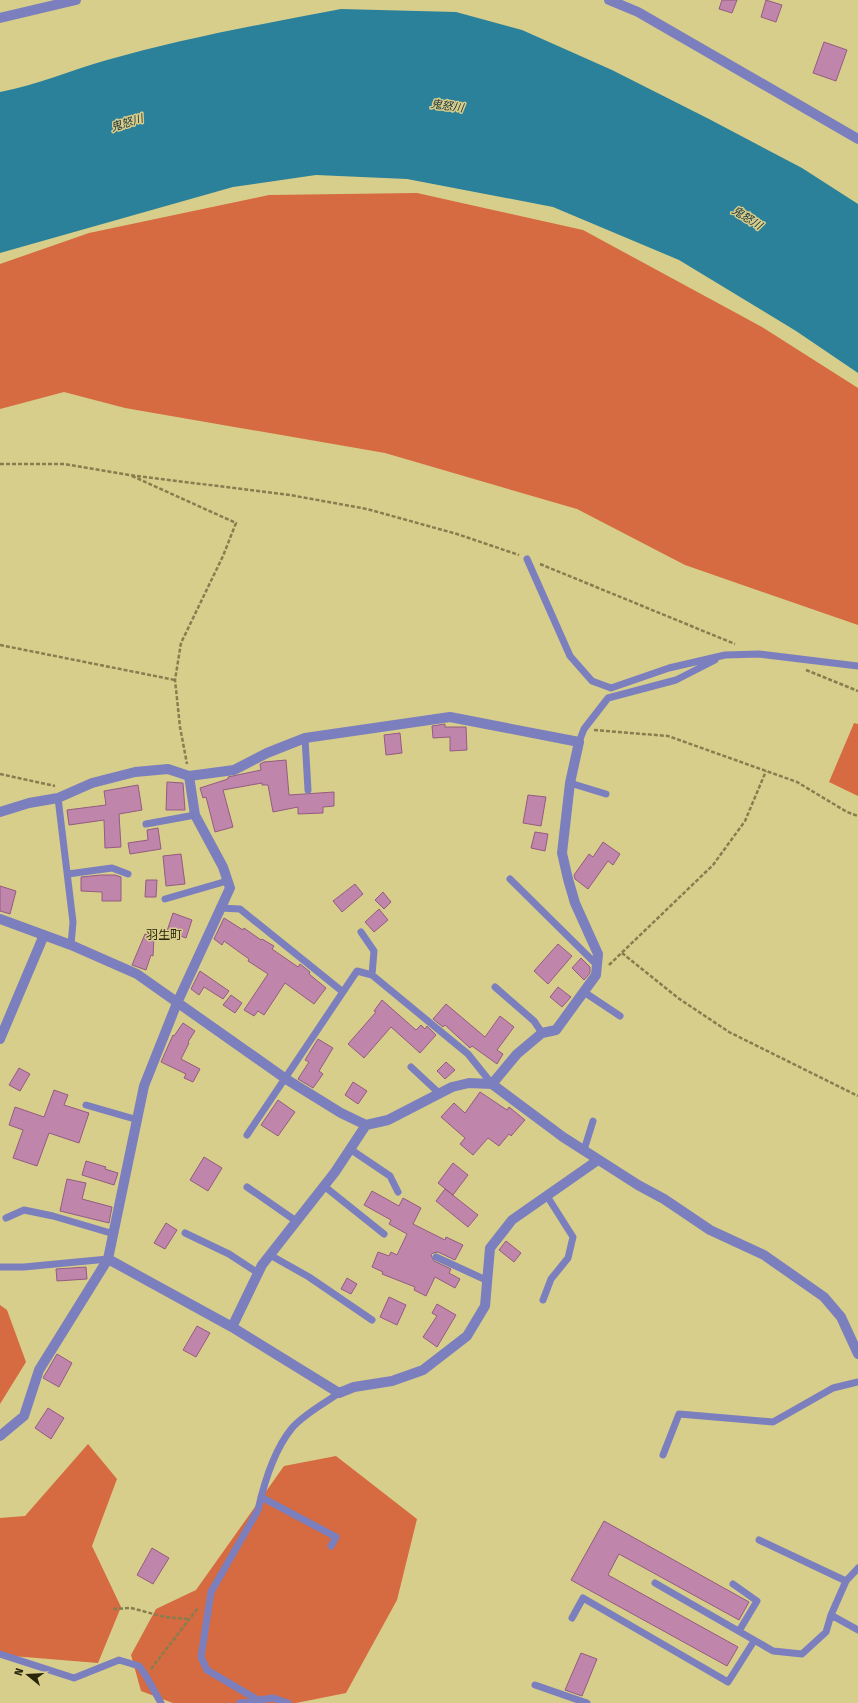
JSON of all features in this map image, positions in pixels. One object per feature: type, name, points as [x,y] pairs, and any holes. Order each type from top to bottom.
[{"type":"street","points":[[0,18],[76,0]]},
{"type":"street","points":[[609,0],[638,12],[858,139]]},
{"type":"street","points":[[0,812],[29,803],[58,798],[92,784],[135,772],[168,769],[189,776],[234,770],[267,753],[305,738],[450,717],[579,742],[570,783],[562,853],[575,903],[598,954],[597,970],[584,992],[556,1030],[542,1033],[517,1054],[492,1084]]},
{"type":"street","points":[[0,1436],[24,1416],[39,1370],[108,1259],[144,1086],[177,1003],[230,888],[223,868],[195,815],[189,776]]},
{"type":"street","points":[[0,919],[71,945],[137,974],[286,1079],[341,1113],[366,1125],[388,1120],[452,1088],[469,1083],[492,1084],[528,1113],[598,1160],[664,1199],[710,1230],[764,1255],[824,1297],[841,1317],[858,1354]]},
{"type":"street","points":[[0,1039],[44,935]]},
{"type":"street","points":[[232,1327],[262,1265],[324,1186],[366,1125]]},
{"type":"street","points":[[108,1259],[232,1327],[339,1393],[354,1387],[392,1381],[423,1370],[467,1336],[485,1306],[486,1280],[490,1248],[512,1220],[598,1160]]},
{"type":"lane","points":[[527,559],[570,656],[592,681],[611,688],[669,668],[725,655],[745,653],[858,666]]},
{"type":"lane","points":[[579,742],[584,729],[608,698],[676,680],[725,655]]},
{"type":"lane","points":[[305,738],[308,790]]},
{"type":"lane","points":[[570,783],[606,794]]},
{"type":"lane","points":[[58,798],[73,922],[71,945]]},
{"type":"lane","points":[[146,824],[195,815]]},
{"type":"lane","points":[[68,874],[112,868],[128,874]]},
{"type":"lane","points":[[510,879],[597,970]]},
{"type":"lane","points":[[165,899],[227,881]]},
{"type":"lane","points":[[220,908],[240,908],[343,992]]},
{"type":"lane","points":[[361,932],[374,951],[372,975]]},
{"type":"lane","points":[[247,1135],[357,971],[372,975],[468,1054],[492,1084]]},
{"type":"lane","points":[[495,987],[534,1021],[542,1033]]},
{"type":"lane","points":[[584,992],[620,1016]]},
{"type":"lane","points":[[411,1067],[440,1094]]},
{"type":"lane","points":[[86,1105],[138,1120]]},
{"type":"lane","points":[[584,1150],[593,1121]]},
{"type":"lane","points":[[350,1150],[390,1176],[398,1192]]},
{"type":"lane","points":[[324,1186],[384,1234]]},
{"type":"lane","points":[[246,1187],[296,1221]]},
{"type":"lane","points":[[543,1300],[551,1279],[568,1258],[573,1237],[547,1196]]},
{"type":"lane","points":[[6,1218],[24,1210],[53,1216],[114,1234]]},
{"type":"lane","points":[[185,1233],[229,1254],[258,1273]]},
{"type":"lane","points":[[270,1255],[309,1277],[372,1320]]},
{"type":"lane","points":[[436,1257],[486,1280]]},
{"type":"lane","points":[[0,1267],[24,1267],[108,1259]]},
{"type":"lane","points":[[663,1455],[679,1414],[773,1422],[833,1388],[858,1382]]},
{"type":"lane","points":[[258,1700],[206,1670],[201,1657],[211,1592],[258,1510],[276,1454],[292,1428],[316,1408],[339,1393]]},
{"type":"lane","points":[[261,1497],[336,1537],[332,1546]]},
{"type":"lane","points":[[759,1540],[846,1581]]},
{"type":"lane","points":[[655,1583],[773,1651],[802,1654],[826,1632],[846,1581],[858,1568]]},
{"type":"lane","points":[[732,1584],[757,1601],[739,1632]]},
{"type":"lane","points":[[572,1618],[583,1598],[728,1682],[754,1641]]},
{"type":"lane","points":[[832,1615],[858,1630]]},
{"type":"lane","points":[[0,1654],[74,1678],[119,1660],[139,1666],[161,1703]]},
{"type":"lane","points":[[535,1685],[587,1703]]},
{"type":"lane","points":[[240,1703],[273,1698],[288,1703]]},
{"type":"path","points":[[0,464],[64,464],[129,475],[290,495],[367,509],[458,534],[513,552],[738,645]]},
{"type":"path","points":[[129,475],[236,524],[223,556],[182,643],[176,680],[180,727],[189,776]]},
{"type":"path","points":[[0,645],[176,680]]},
{"type":"path","points":[[803,669],[858,691]]},
{"type":"path","points":[[584,729],[668,736],[797,782],[847,812],[858,816]]},
{"type":"path","points":[[597,970],[622,953],[713,865],[745,822],[766,771]]},
{"type":"path","points":[[0,774],[75,791]]},
{"type":"path","points":[[622,953],[678,998],[729,1032],[858,1096]]},
{"type":"path","points":[[146,1676],[211,1592]]},
{"type":"path","points":[[113,1609],[131,1608],[165,1618],[189,1619]]},
{"type":"shaded area","points":[[417,193],[583,230],[762,327],[858,388],[858,625],[685,565],[577,509],[385,453],[125,408],[64,392],[0,409],[0,264],[89,233],[269,195]]},
{"type":"shaded area","points":[[854,723],[858,724],[858,796],[829,782]]},
{"type":"shaded area","points":[[0,1305],[7,1310],[26,1362],[0,1404]]},
{"type":"shaded area","points":[[88,1444],[117,1479],[92,1546],[121,1607],[98,1663],[0,1655],[0,1518],[25,1516]]},
{"type":"shaded area","points":[[336,1456],[417,1519],[397,1600],[346,1693],[296,1703],[173,1703],[141,1691],[131,1655],[156,1609],[196,1590],[284,1466]]},
{"type":"water","name":"鬼怒川","points":[[341,9],[456,12],[522,30],[612,70],[709,119],[802,168],[858,204],[858,373],[796,331],[679,260],[553,207],[407,179],[316,175],[233,187],[0,253],[0,92],[136,52],[223,32]]},
{"type":"building","points":[[722,0],[737,0],[732,13],[719,9]]},
{"type":"building","points":[[766,0],[782,5],[776,22],[761,17]]},
{"type":"building","points":[[824,42],[847,50],[836,81],[813,73]]},
{"type":"building","points":[[445,724],[445,727],[466,727],[467,750],[450,751],[450,737],[433,738],[432,726]]},
{"type":"building","points":[[400,733],[402,753],[386,755],[384,735]]},
{"type":"building","points":[[286,760],[289,795],[334,792],[334,806],[323,807],[323,813],[298,814],[298,807],[273,812],[268,785],[262,785],[262,783],[223,790],[233,827],[215,832],[206,797],[203,798],[200,788],[228,779],[228,777],[261,770],[260,764],[264,762]]},
{"type":"building","points":[[167,782],[183,783],[185,810],[166,810]]},
{"type":"building","points":[[138,785],[142,810],[119,814],[121,847],[105,848],[104,820],[69,825],[67,810],[106,805],[104,791]]},
{"type":"building","points":[[528,795],[546,797],[541,826],[523,823]]},
{"type":"building","points":[[158,828],[161,849],[130,854],[128,843],[148,840],[147,830]]},
{"type":"building","points":[[535,832],[548,834],[545,851],[531,848]]},
{"type":"building","points":[[603,842],[620,854],[613,865],[608,861],[588,889],[575,879],[574,875],[589,854],[593,857]]},
{"type":"building","points":[[181,854],[185,884],[166,886],[163,856]]},
{"type":"building","points":[[115,875],[121,877],[121,901],[102,901],[102,892],[81,891],[81,877]]},
{"type":"building","points":[[146,880],[157,880],[156,897],[145,897]]},
{"type":"building","points":[[355,884],[363,894],[342,912],[333,901]]},
{"type":"building","points":[[0,886],[16,891],[10,914],[0,911]]},
{"type":"building","points":[[383,892],[391,902],[384,909],[375,900]]},
{"type":"building","points":[[379,909],[388,920],[374,932],[365,922]]},
{"type":"building","points":[[173,913],[192,920],[186,938],[167,931]]},
{"type":"building","points":[[224,918],[274,946],[272,949],[298,967],[300,964],[310,972],[309,974],[326,988],[314,1004],[285,983],[264,1015],[258,1011],[254,1016],[244,1010],[268,974],[248,961],[249,959],[224,941],[222,945],[214,939]]},
{"type":"building","points":[[145,934],[154,937],[153,956],[151,955],[146,970],[132,965]]},
{"type":"building","points":[[558,944],[572,956],[548,984],[534,971]]},
{"type":"building","points":[[581,958],[590,967],[590,973],[584,980],[572,968]]},
{"type":"building","points":[[200,971],[229,991],[223,999],[204,987],[199,995],[191,989]]},
{"type":"building","points":[[558,987],[571,997],[562,1007],[550,997]]},
{"type":"building","points":[[231,995],[242,1003],[235,1013],[223,1005]]},
{"type":"building","points":[[382,1000],[416,1030],[421,1025],[425,1029],[427,1026],[436,1035],[420,1053],[391,1027],[364,1058],[348,1044],[376,1012],[374,1011]]},
{"type":"building","points":[[446,1004],[485,1037],[500,1016],[514,1027],[497,1050],[503,1054],[497,1064],[472,1046],[470,1048],[445,1025],[443,1027],[433,1019]]},
{"type":"building","points":[[183,1023],[195,1031],[188,1042],[189,1043],[181,1059],[200,1069],[193,1082],[184,1078],[186,1074],[161,1062],[173,1035],[174,1036]]},
{"type":"building","points":[[318,1039],[333,1048],[319,1071],[323,1074],[313,1088],[298,1079],[309,1062],[305,1060]]},
{"type":"building","points":[[446,1062],[455,1070],[445,1079],[437,1071]]},
{"type":"building","points":[[19,1068],[30,1074],[20,1091],[9,1085]]},
{"type":"building","points":[[353,1082],[367,1091],[358,1104],[345,1095]]},
{"type":"building","points":[[54,1090],[68,1095],[64,1105],[89,1113],[79,1143],[49,1133],[37,1166],[13,1158],[23,1130],[9,1125],[15,1107],[44,1117]]},
{"type":"building","points":[[480,1092],[507,1110],[509,1107],[525,1120],[511,1136],[509,1134],[499,1146],[488,1138],[473,1155],[460,1144],[465,1138],[441,1117],[454,1103],[465,1113]]},
{"type":"building","points":[[278,1100],[295,1112],[278,1136],[261,1125]]},
{"type":"building","points":[[204,1157],[222,1168],[208,1191],[190,1180]]},
{"type":"building","points":[[86,1161],[106,1167],[105,1169],[118,1173],[114,1185],[82,1175]]},
{"type":"building","points":[[453,1163],[468,1175],[453,1195],[438,1183]]},
{"type":"building","points":[[67,1179],[86,1183],[82,1199],[112,1207],[109,1223],[60,1211]]},
{"type":"building","points":[[445,1189],[478,1215],[468,1227],[436,1201]]},
{"type":"building","points":[[372,1191],[399,1206],[403,1198],[421,1208],[413,1224],[445,1240],[446,1237],[463,1245],[455,1260],[438,1252],[431,1255],[434,1261],[451,1269],[449,1273],[460,1279],[455,1288],[435,1277],[426,1296],[414,1290],[415,1287],[382,1274],[383,1272],[372,1267],[378,1252],[389,1256],[391,1252],[397,1255],[407,1234],[389,1224],[391,1220],[364,1205]]},
{"type":"building","points":[[166,1223],[177,1230],[165,1249],[154,1243]]},
{"type":"building","points":[[506,1241],[521,1253],[514,1262],[499,1250]]},
{"type":"building","points":[[86,1267],[87,1279],[57,1281],[56,1269]]},
{"type":"building","points":[[347,1278],[357,1284],[351,1294],[341,1289]]},
{"type":"building","points":[[389,1297],[406,1305],[397,1325],[380,1317]]},
{"type":"building","points":[[437,1304],[456,1315],[437,1347],[423,1337],[437,1316],[432,1313]]},
{"type":"building","points":[[197,1326],[210,1333],[196,1357],[183,1350]]},
{"type":"building","points":[[57,1354],[72,1363],[59,1387],[43,1378]]},
{"type":"building","points":[[48,1408],[64,1418],[51,1439],[35,1428]]},
{"type":"building","points":[[604,1521],[749,1602],[739,1620],[619,1554],[608,1575],[738,1647],[727,1666],[571,1580]]},
{"type":"building","points":[[152,1548],[169,1558],[153,1584],[137,1575]]},
{"type":"building","points":[[581,1653],[597,1659],[582,1696],[565,1690]]},
{"type":"district","name":"羽生町","points":[[164,935]]}]
